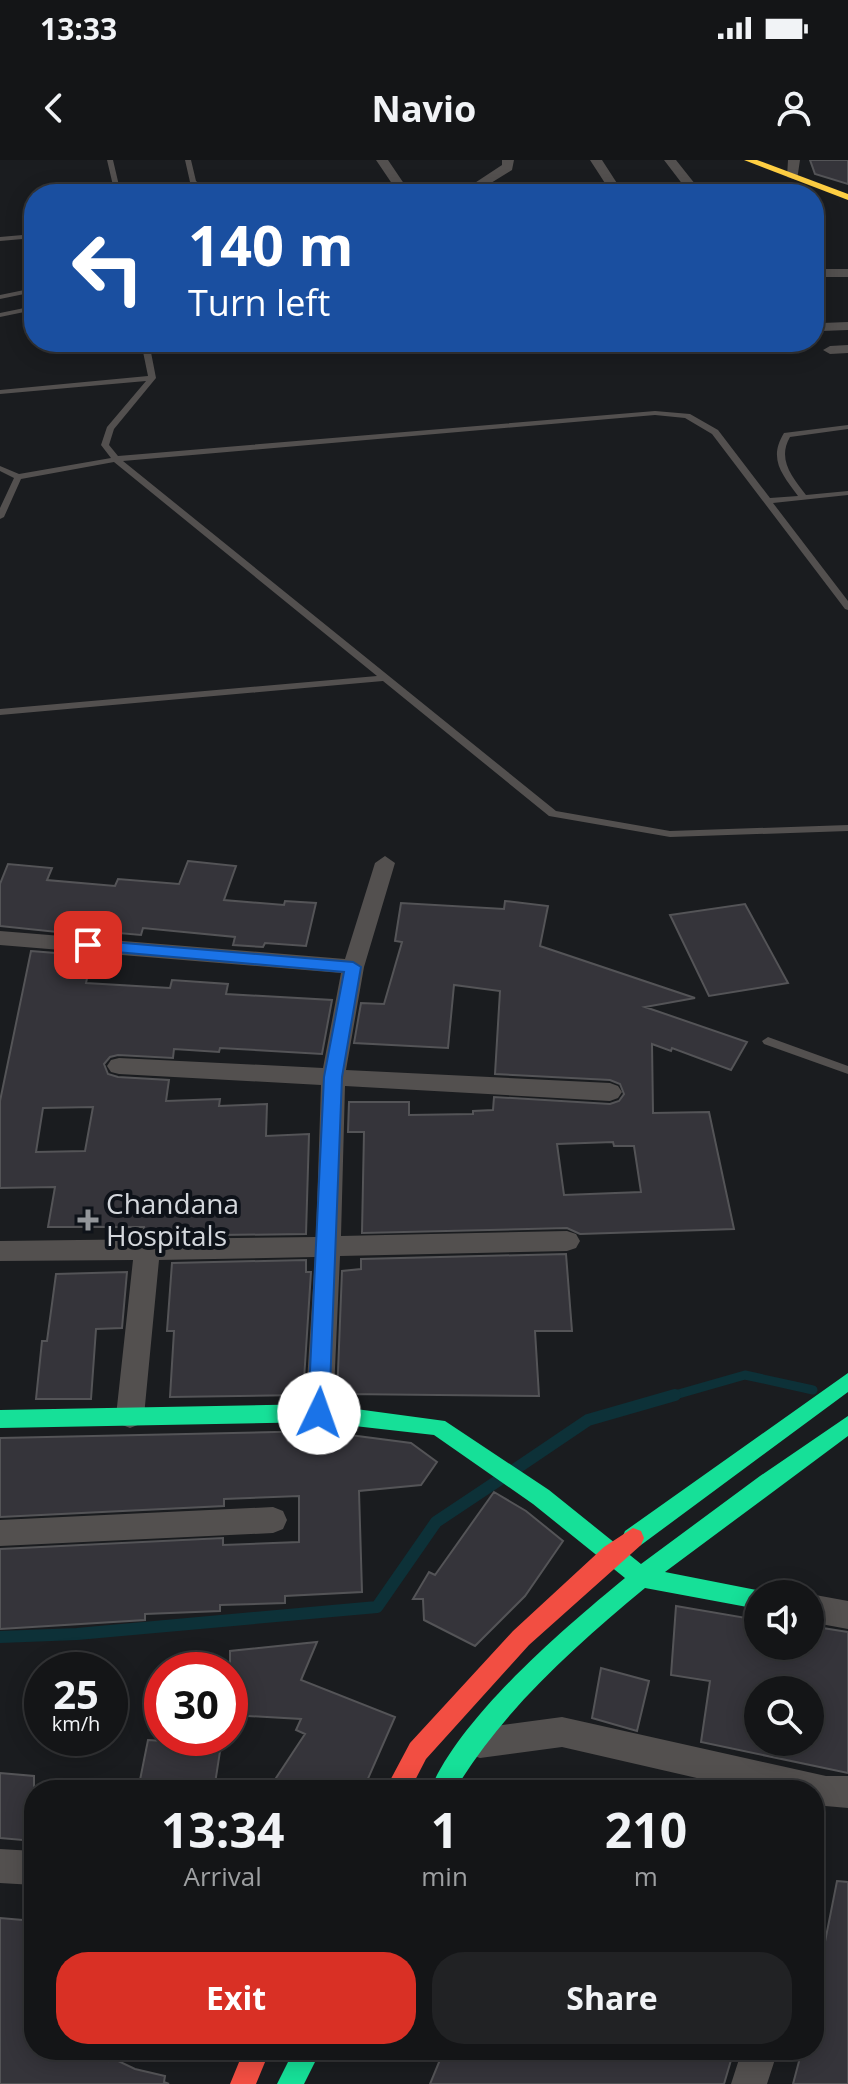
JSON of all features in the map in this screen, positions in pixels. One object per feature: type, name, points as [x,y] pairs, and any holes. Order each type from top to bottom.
[{"type":"main road","points":[[728,160],[789,184]]},
{"type":"main road","points":[[749,160],[793,168],[821,184]]},
{"type":"main road","points":[[824,186],[846,198]]},
{"type":"main road","points":[[824,195],[846,198]]},
{"type":"main road","points":[[402,1780],[418,1751],[521,1638],[612,1554],[848,1381]]},
{"type":"main road","points":[[0,1419],[319,1413],[438,1427],[541,1497],[640,1577],[744,1596]]},
{"type":"main road","points":[[448,1780],[469,1744],[553,1655],[640,1577],[701,1529],[848,1425]]},
{"type":"main road","points":[[243,2084],[253,2060]]},
{"type":"main road","points":[[290,2084],[303,2060]]},
{"type":"street","points":[[382,160],[398,184]]},
{"type":"street","points":[[480,184],[508,167],[508,160]]},
{"type":"street","points":[[596,160],[612,184]]},
{"type":"street","points":[[670,160],[689,184]]},
{"type":"street","points":[[824,273],[848,273]]},
{"type":"street","points":[[824,327],[848,326]]},
{"type":"street","points":[[830,350],[848,349]]},
{"type":"street","points":[[319,1413],[333,1077],[353,967],[385,863]]},
{"type":"street","points":[[0,938],[353,967]]},
{"type":"street","points":[[119,1066],[610,1092]]},
{"type":"street","points":[[0,1251],[147,1252],[567,1241]]},
{"type":"street","points":[[130,1416],[147,1252]]},
{"type":"street","points":[[0,1533],[273,1520]]},
{"type":"street","points":[[824,1611],[848,1615]]},
{"type":"street","points":[[469,1744],[562,1732],[773,1780]]},
{"type":"street","points":[[824,1792],[848,1792]]},
{"type":"street","points":[[0,1866],[24,1867]]},
{"type":"street","points":[[749,2084],[757,2060]]},
{"type":"lane","points":[[110,160],[116,184]]},
{"type":"lane","points":[[188,160],[196,184]]},
{"type":"lane","points":[[0,239],[24,237]]},
{"type":"lane","points":[[0,297],[24,292]]},
{"type":"lane","points":[[0,315],[24,310]]},
{"type":"lane","points":[[148,352],[152,378],[110,429],[105,445],[116,459],[553,814],[670,834],[848,828]]},
{"type":"lane","points":[[0,392],[152,378]]},
{"type":"lane","points":[[0,468],[18,477],[116,459],[655,413],[687,416],[715,432],[848,607]]},
{"type":"lane","points":[[804,498],[781,467],[780,443],[787,435],[848,427]]},
{"type":"lane","points":[[0,517],[18,477]]},
{"type":"lane","points":[[768,501],[848,493]]},
{"type":"lane","points":[[0,712],[385,678]]},
{"type":"lane","points":[[768,1041],[848,1070]]},
{"type":"building","points":[[810,160],[848,160],[848,184],[815,174]]},
{"type":"building","points":[[188,861],[236,866],[224,900],[284,905],[285,901],[316,903],[306,946],[265,943],[263,947],[233,945],[235,937],[143,928],[141,935],[96,931],[95,936],[0,926],[0,884],[8,864],[52,868],[47,880],[115,886],[118,879],[179,884]]},
{"type":"building","points":[[505,901],[548,906],[540,946],[695,998],[645,1007],[747,1042],[731,1070],[672,1048],[671,1051],[652,1044],[653,1113],[709,1112],[734,1229],[580,1234],[567,1228],[362,1233],[364,1132],[348,1132],[349,1102],[409,1102],[409,1115],[473,1114],[473,1111],[493,1110],[494,1097],[610,1104],[619,1101],[624,1094],[620,1084],[610,1080],[495,1074],[500,991],[454,985],[448,1048],[354,1043],[361,1003],[384,1004],[402,942],[395,941],[401,903],[504,909]],"holes":[[[613,1142],[614,1146],[634,1146],[641,1192],[564,1195],[557,1144]]]},
{"type":"building","points":[[745,904],[788,983],[709,996],[670,915]]},
{"type":"building","points":[[31,951],[92,956],[86,983],[170,988],[172,980],[228,984],[226,994],[332,1000],[322,1054],[220,1048],[219,1052],[174,1049],[173,1058],[118,1055],[110,1057],[104,1064],[108,1074],[118,1077],[169,1080],[166,1101],[220,1099],[219,1106],[267,1104],[266,1136],[309,1134],[306,1234],[143,1236],[144,1227],[48,1227],[55,1187],[0,1188],[0,1101]],"holes":[[[93,1107],[85,1151],[36,1152],[43,1108]]]},
{"type":"building","points":[[566,1254],[572,1331],[535,1331],[539,1396],[345,1394],[351,1398],[337,1397],[342,1271],[361,1269],[361,1259]]},
{"type":"building","points":[[306,1260],[306,1272],[311,1272],[303,1395],[170,1397],[174,1331],[167,1331],[172,1263]]},
{"type":"building","points":[[127,1272],[122,1328],[96,1329],[91,1399],[36,1399],[42,1341],[47,1341],[56,1274]]},
{"type":"building","points":[[319,1431],[411,1443],[437,1462],[421,1485],[359,1491],[362,1592],[285,1596],[285,1603],[220,1605],[220,1611],[145,1614],[145,1620],[0,1629],[0,1549],[223,1538],[223,1545],[299,1542],[299,1496],[224,1499],[224,1506],[0,1517],[0,1438]]},
{"type":"building","points":[[494,1492],[526,1511],[563,1541],[525,1596],[475,1646],[424,1620],[423,1599],[413,1599],[429,1572],[435,1575]]},
{"type":"building","points":[[676,1606],[744,1618],[744,1660],[824,1660],[824,1628],[848,1632],[848,1773],[767,1756],[824,1756],[824,1676],[744,1676],[744,1751],[701,1742],[710,1681],[671,1675]]},
{"type":"building","points":[[317,1642],[301,1680],[395,1717],[367,1780],[275,1780],[305,1734],[296,1730],[301,1719],[248,1716],[248,1652],[230,1652]]},
{"type":"building","points":[[601,1668],[649,1681],[637,1731],[592,1718]]},
{"type":"building","points":[[145,1756],[219,1756],[216,1780],[140,1780]]},
{"type":"building","points":[[0,1773],[34,1776],[34,1780],[24,1780],[24,1840],[0,1838]]},
{"type":"building","points":[[837,1881],[848,1882],[848,2084],[793,2084],[799,2060],[824,2060],[824,1947]]},
{"type":"building","points":[[0,1918],[24,1920],[24,2060],[116,2060],[135,2069],[165,2076],[164,2082],[169,2084],[0,2084]]},
{"type":"building","points":[[440,2060],[731,2060],[724,2084],[430,2084]]},
{"type":"waterway","points":[[675,1395],[745,1375],[813,1390]]},
{"type":"waterway","points":[[514,1470],[588,1420],[675,1395]]},
{"type":"waterway","points":[[668,1397],[675,1395]]},
{"type":"waterway","points":[[0,1637],[77,1634],[377,1607],[436,1522],[502,1478]]},
{"type":"traffic: fast","points":[[633,1538],[848,1381]]},
{"type":"traffic: fast","points":[[0,1419],[319,1413],[438,1427],[541,1497],[640,1577],[744,1596]]},
{"type":"traffic: fast","points":[[448,1780],[486,1728],[537,1671],[610,1604],[687,1541],[848,1425]]},
{"type":"traffic: fast","points":[[290,2084],[303,2060]]},
{"type":"traffic: slow","points":[[749,160],[813,184]]},
{"type":"traffic: slow","points":[[824,188],[848,197]]},
{"type":"traffic: jam","points":[[402,1780],[418,1751],[521,1638],[633,1538]]},
{"type":"traffic: jam","points":[[243,2084],[253,2060]]},
{"type":"place","name":"Chandana Hospitals","points":[[88,1220]]},
{"type":"route","points":[[88,945],[353,967],[333,1077],[319,1413]]}]
